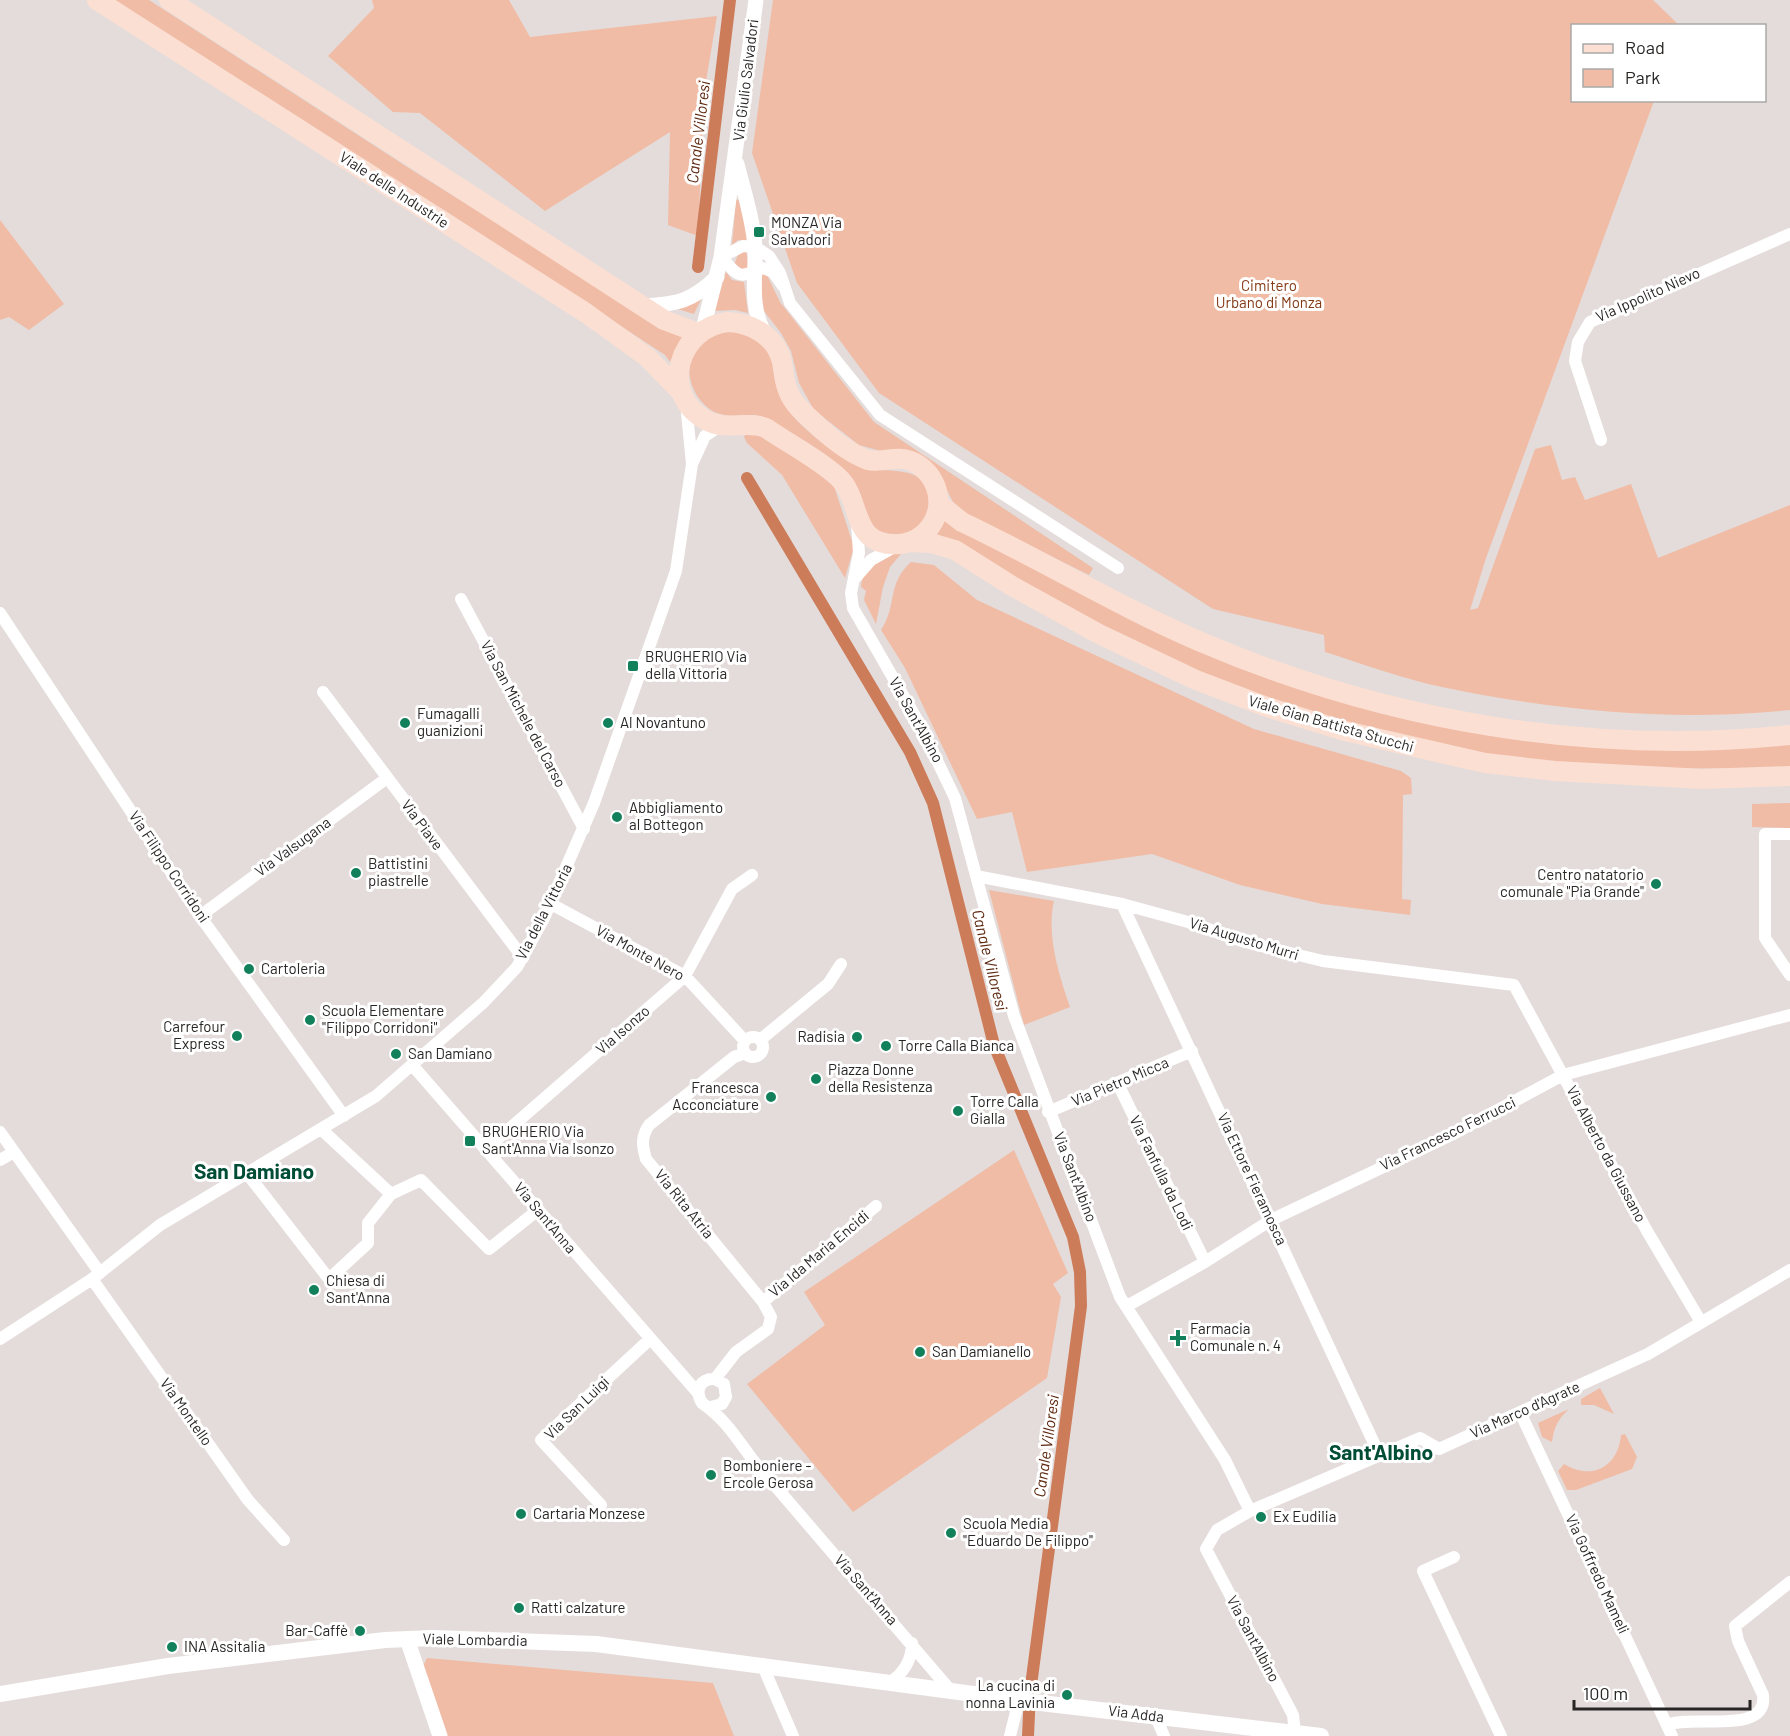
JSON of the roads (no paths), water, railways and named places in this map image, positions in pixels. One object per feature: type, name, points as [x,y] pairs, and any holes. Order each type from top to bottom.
[{"type":"main road","name":"Viale delle Industrie","points":[[97,0],[586,313],[651,360],[683,396]]},
{"type":"main road","points":[[169,0],[675,326],[701,331]]},
{"type":"main road","points":[[720,426],[702,418],[683,396],[679,380],[680,360],[689,343],[701,331],[715,324],[735,322],[748,325],[765,334],[780,356],[786,385],[795,404],[832,438],[864,458],[875,461],[899,458],[919,465],[934,481],[939,504],[930,527],[906,543]]},
{"type":"main road","name":"Viale Gian Battista Stucchi","points":[[720,426],[755,425],[766,428],[838,477],[849,493],[856,516],[864,530],[877,540],[936,544],[958,551],[1012,586],[1079,624],[1196,680],[1268,707],[1345,731],[1485,763],[1555,771],[1703,779],[1790,776]]},
{"type":"main road","points":[[939,504],[962,522],[1161,624],[1305,682],[1364,699],[1505,729],[1576,736],[1680,742],[1790,735]]},
{"type":"main road","name":"Viale Lombardia","points":[[0,1694],[168,1666],[406,1639],[596,1644],[762,1664],[951,1691]]},
{"type":"main road","name":"Via Adda","points":[[951,1691],[1321,1736]]},
{"type":"street","name":"Via Giulio Salvadori","points":[[701,331],[721,258],[756,0]]},
{"type":"street","name":"Via Giulio Salvadori","points":[[736,160],[750,213],[754,247],[754,306],[765,334]]},
{"type":"street","name":"Via Ippolito Nievo","points":[[1601,440],[1575,361],[1578,342],[1590,321],[1790,234]]},
{"type":"street","points":[[783,286],[773,272],[763,268],[745,276],[735,274],[721,258],[740,247],[754,247],[775,265],[790,303],[880,415],[1118,568]]},
{"type":"street","points":[[645,306],[674,304],[692,298],[717,277]]},
{"type":"street","points":[[683,396],[692,464]]},
{"type":"street","points":[[692,464],[705,436],[720,426]]},
{"type":"street","name":"Via della Vittoria","points":[[0,1339],[96,1276],[149,1232],[246,1172],[344,1116],[413,1066],[502,986],[523,958],[551,904],[584,829],[678,563],[692,464]]},
{"type":"street","name":"Via Sant'Albino","points":[[856,516],[859,546],[856,578],[851,593],[853,608],[940,762],[955,798],[1014,1016],[1048,1112],[1120,1297],[1225,1460],[1250,1511],[1217,1530],[1206,1549],[1293,1715],[1295,1733]]},
{"type":"street","points":[[856,578],[862,567],[876,556],[906,543]]},
{"type":"street","name":"Via San Michele del Carso","points":[[461,599],[584,829]]},
{"type":"street","name":"Via Filippo Corridoni","points":[[0,614],[200,916],[344,1116]]},
{"type":"street","name":"Via Piave","points":[[323,692],[523,958]]},
{"type":"street","name":"Via Valsugana","points":[[200,916],[387,778]]},
{"type":"street","points":[[1790,834],[1765,834],[1765,938],[1790,975]]},
{"type":"street","name":"Via Isonzo","points":[[486,1149],[685,976],[732,889],[752,875]]},
{"type":"street","name":"Via Augusto Murri","points":[[976,876],[1122,904],[1294,955],[1392,971],[1514,986]]},
{"type":"street","name":"Via Monte Nero","points":[[551,904],[685,976],[745,1047]]},
{"type":"street","name":"Via Ettore Fieramosca","points":[[1122,904],[1380,1456]]},
{"type":"street","points":[[760,1040],[828,984],[841,964]]},
{"type":"street","name":"Via Alberto da Giussano","points":[[1514,986],[1647,1231],[1701,1322]]},
{"type":"street","name":"Via Francesco Ferrucci","points":[[1127,1305],[1205,1262],[1271,1220],[1455,1133],[1563,1075],[1790,1015]]},
{"type":"street","points":[[751,1037],[760,1040],[763,1049],[760,1055],[750,1057],[745,1047],[751,1037]]},
{"type":"street","name":"Via Rita Atria","points":[[715,1381],[736,1352],[770,1327],[770,1313],[646,1159],[642,1147],[643,1134],[649,1125],[745,1047]]},
{"type":"street","name":"Via Pietro Micca","points":[[1048,1112],[1192,1051]]},
{"type":"street","name":"Via Sant'Anna","points":[[413,1066],[649,1340],[698,1393],[702,1403],[711,1407],[728,1426],[752,1459],[951,1691]]},
{"type":"street","name":"Via Fanfulla da Lodi","points":[[1118,1084],[1205,1262]]},
{"type":"street","points":[[322,1130],[391,1194]]},
{"type":"street","name":"Via Montello","points":[[0,1132],[248,1500],[284,1540]]},
{"type":"street","points":[[0,1160],[14,1152]]},
{"type":"street","points":[[246,1172],[329,1279],[368,1243],[368,1223],[391,1194],[421,1180],[489,1249],[538,1210]]},
{"type":"street","name":"Via Ida Maria Encidi","points":[[763,1302],[876,1206]]},
{"type":"street","name":"Via Marco d'Agrate","points":[[1250,1511],[1420,1438],[1439,1449],[1648,1354],[1790,1270]]},
{"type":"street","name":"Via San Luigi","points":[[601,1505],[541,1440],[649,1340]]},
{"type":"street","name":"Via Sant'Anna","points":[[676,1370],[715,1381],[727,1393],[724,1401],[728,1426]]},
{"type":"street","points":[[698,1393],[715,1381]]},
{"type":"street","points":[[711,1407],[724,1401]]},
{"type":"street","name":"Via Goffredo Mameli","points":[[1520,1412],[1670,1730]]},
{"type":"street","points":[[1454,1557],[1423,1571],[1501,1736]]},
{"type":"street","points":[[1670,1730],[1684,1720],[1748,1721],[1759,1713],[1764,1697],[1738,1641],[1735,1626],[1790,1582]]},
{"type":"street","points":[[406,1639],[440,1736]]},
{"type":"street","points":[[889,1683],[900,1676],[912,1652],[912,1643]]},
{"type":"street","points":[[762,1664],[793,1736]]},
{"type":"street","points":[[1010,1736],[1023,1700]]},
{"type":"street","points":[[1156,1717],[1164,1736]]},
{"type":"waterway","name":"Canale Villoresi","points":[[698,267],[730,0]]},
{"type":"waterway","name":"Canale Villoresi","points":[[747,478],[910,752],[933,803],[994,1045],[1073,1237],[1080,1272],[1081,1306],[1030,1693],[1028,1736]]},
{"type":"place","name":"MONZA Via Salvadori","points":[[759,232]]},
{"type":"place","name":"BRUGHERIO Via della Vittoria","points":[[633,666]]},
{"type":"place","name":"Fumagalli guanizioni","points":[[405,723]]},
{"type":"place","name":"Al Novantuno","points":[[608,723]]},
{"type":"place","name":"Abbigliamento al Bottegon","points":[[617,817]]},
{"type":"place","name":"Battistini piastrelle","points":[[356,873]]},
{"type":"place","name":"Centro natatorio comunale \"Pia Grande\"","points":[[1656,884]]},
{"type":"place","name":"Cartoleria","points":[[249,969]]},
{"type":"place","name":"Scuola Elementare \"Filippo Corridoni\"","points":[[310,1020]]},
{"type":"place","name":"Carrefour Express","points":[[237,1036]]},
{"type":"place","name":"Radisia","points":[[857,1037]]},
{"type":"place","name":"Torre Calla Bianca","points":[[886,1046]]},
{"type":"place","name":"San Damiano","points":[[396,1054]]},
{"type":"place","name":"Piazza Donne della Resistenza","points":[[816,1079]]},
{"type":"place","name":"Francesca Acconciature","points":[[771,1097]]},
{"type":"place","name":"Torre Calla Gialla","points":[[958,1111]]},
{"type":"place","name":"BRUGHERIO Via Sant'Anna Via Isonzo","points":[[470,1141]]},
{"type":"place","name":"Chiesa di Sant'Anna","points":[[314,1290]]},
{"type":"place","name":"Farmacia Comunale n. 4","points":[[1178,1338]]},
{"type":"place","name":"San Damianello","points":[[920,1352]]},
{"type":"place","name":"Bomboniere - Ercole Gerosa","points":[[711,1475]]},
{"type":"place","name":"Cartaria Monzese","points":[[521,1514]]},
{"type":"place","name":"Ex Eudilia","points":[[1261,1517]]},
{"type":"place","name":"Scuola Media \"Eduardo De Filippo\"","points":[[951,1533]]},
{"type":"place","name":"Ratti calzature","points":[[519,1608]]},
{"type":"place","name":"Bar-Caffè","points":[[360,1631]]},
{"type":"place","name":"INA Assitalia","points":[[172,1647]]},
{"type":"place","name":"La cucina di nonna Lavinia","points":[[1067,1695]]},
{"type":"district","name":"San Damiano","points":[[254,1172]]},
{"type":"district","name":"Sant'Albino","points":[[1381,1453]]},
{"type":"park label","name":"Cimitero Urbano di Monza","points":[[1269,294]]}]
